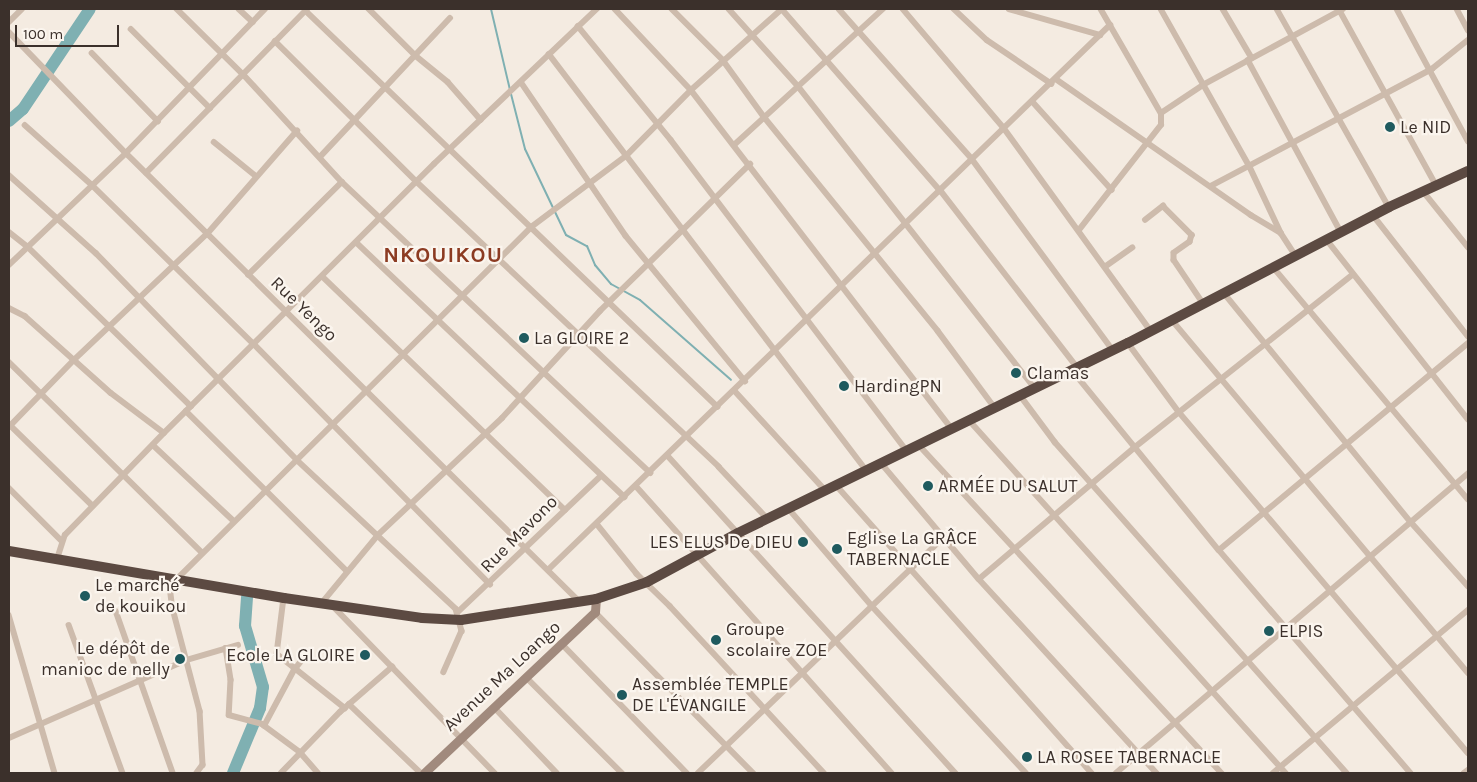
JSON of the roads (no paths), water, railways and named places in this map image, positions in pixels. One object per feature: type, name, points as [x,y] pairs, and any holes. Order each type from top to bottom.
[{"type":"highway","points":[[9,551],[333,606],[459,616],[581,603],[647,582],[738,533],[996,409],[1020,395],[1128,343],[1373,215],[1468,171]]},
{"type":"main road","points":[[594,612],[596,599]]},
{"type":"main road","name":"Avenue Ma Loango","points":[[422,773],[594,612]]},
{"type":"street","points":[[9,22],[22,9]]},
{"type":"street","points":[[177,9],[244,74],[342,182],[464,294],[651,473]]},
{"type":"street","points":[[239,9],[253,22]]},
{"type":"street","points":[[9,265],[126,154],[265,9]]},
{"type":"street","points":[[369,9],[416,56],[448,82],[481,120]]},
{"type":"street","points":[[57,559],[61,540],[164,433],[287,313],[449,150],[597,9]]},
{"type":"street","points":[[615,9],[691,90],[750,164],[952,429]]},
{"type":"street","points":[[672,9],[723,60],[765,118],[876,254],[996,409]]},
{"type":"street","points":[[729,9],[798,86],[908,223],[1035,388]]},
{"type":"street","points":[[197,773],[203,765],[201,723],[173,609],[173,579],[368,393],[530,228],[626,156],[691,90],[782,9],[828,58],[941,191],[1134,448],[1219,550],[1287,627],[1351,706],[1411,773]]},
{"type":"street","points":[[838,9],[858,29],[972,159],[1113,350]]},
{"type":"street","points":[[734,145],[858,29],[883,9]]},
{"type":"street","points":[[903,9],[1004,128],[1106,266],[1151,331]]},
{"type":"street","points":[[954,9],[987,40],[1054,82],[1281,233]]},
{"type":"street","points":[[1009,9],[1100,35]]},
{"type":"street","points":[[1079,230],[1161,125],[1161,112],[1101,9]]},
{"type":"street","points":[[1160,9],[1250,166],[1281,233],[1296,256]]},
{"type":"street","points":[[1223,9],[1342,232]]},
{"type":"street","points":[[1277,9],[1290,36],[1340,116],[1389,207]]},
{"type":"street","points":[[1161,112],[1203,85],[1341,9],[1436,186]]},
{"type":"street","points":[[1398,9],[1468,141]]},
{"type":"street","points":[[1456,9],[1468,30]]},
{"type":"street","points":[[146,173],[307,10],[449,150],[718,407]]},
{"type":"street","points":[[320,156],[386,89],[450,18]]},
{"type":"street","points":[[548,570],[688,438],[972,159],[1054,82],[1110,24]]},
{"type":"street","points":[[578,26],[658,124],[907,451]]},
{"type":"street","points":[[132,29],[210,108]]},
{"type":"street","name":"Rue Yengo","points":[[9,32],[126,154],[581,603]]},
{"type":"street","points":[[1211,186],[1294,143],[1340,116],[1432,70],[1468,40]]},
{"type":"street","points":[[275,41],[498,260],[688,438],[768,519]]},
{"type":"street","points":[[92,53],[158,120]]},
{"type":"street","points":[[549,54],[682,231],[777,350],[867,471]]},
{"type":"street","points":[[521,82],[590,184],[648,264],[745,381]]},
{"type":"street","points":[[1033,102],[1112,190]]},
{"type":"street","points":[[25,125],[92,185],[254,344],[490,584]]},
{"type":"street","points":[[93,506],[9,426],[74,360],[207,234],[297,131]]},
{"type":"street","points":[[214,142],[256,176]]},
{"type":"street","points":[[321,604],[346,570],[378,535],[485,434],[609,303],[750,164]]},
{"type":"street","points":[[9,175],[58,218],[140,298],[297,460],[378,535],[459,616],[462,631],[444,672]]},
{"type":"street","points":[[248,275],[342,182]]},
{"type":"street","points":[[1424,191],[1468,247]]},
{"type":"street","points":[[1145,220],[1163,206],[1192,235],[1190,242],[1174,253],[1174,260],[1203,303]]},
{"type":"street","points":[[1373,215],[1468,336]]},
{"type":"street","points":[[9,232],[28,247],[108,328],[191,406]]},
{"type":"street","points":[[1327,240],[1352,275],[1468,419]]},
{"type":"street","points":[[357,243],[625,498]]},
{"type":"street","points":[[1106,266],[1132,248]]},
{"type":"street","points":[[1274,268],[1468,499]]},
{"type":"street","points":[[979,579],[1134,448],[1352,275]]},
{"type":"street","points":[[323,277],[565,510]]},
{"type":"street","points":[[1224,293],[1411,522],[1468,586]]},
{"type":"street","points":[[9,308],[25,316],[111,393],[164,433]]},
{"type":"street","points":[[1172,320],[1468,673]]},
{"type":"street","points":[[1128,343],[1179,412],[1330,591],[1398,668],[1468,753]]},
{"type":"street","points":[[1219,550],[1468,343]]},
{"type":"street","points":[[9,362],[202,552]]},
{"type":"street","points":[[735,390],[827,491]]},
{"type":"street","points":[[1020,395],[1055,442],[1093,482],[1347,773]]},
{"type":"street","points":[[186,411],[346,570]]},
{"type":"street","points":[[970,421],[1286,773]]},
{"type":"street","points":[[920,445],[1222,773]]},
{"type":"street","points":[[153,446],[234,520]]},
{"type":"street","points":[[668,457],[834,642],[956,773]]},
{"type":"street","points":[[882,464],[979,579],[1157,773]]},
{"type":"street","points":[[1116,773],[1468,473]]},
{"type":"street","name":"Rue Mavono","points":[[459,616],[526,547],[601,476]]},
{"type":"street","points":[[637,486],[696,555],[892,773]]},
{"type":"street","points":[[837,486],[1092,773]]},
{"type":"street","points":[[9,488],[61,540]]},
{"type":"street","points":[[788,510],[872,606],[1026,773]]},
{"type":"street","points":[[597,524],[637,574],[647,582],[824,773]]},
{"type":"street","points":[[698,773],[801,672],[943,538]]},
{"type":"street","points":[[284,598],[276,649],[279,658],[347,706],[422,773]]},
{"type":"street","points":[[333,606],[462,737],[494,773]]},
{"type":"street","points":[[116,610],[139,682],[173,773]]},
{"type":"street","points":[[1273,773],[1468,610]]},
{"type":"street","points":[[594,612],[753,773]]},
{"type":"street","points":[[9,615],[12,635],[43,724],[55,773]]},
{"type":"street","points":[[69,625],[95,701],[124,773]]},
{"type":"street","points":[[561,643],[687,773]]},
{"type":"street","points":[[9,738],[187,660],[238,644]]},
{"type":"street","points":[[226,648],[231,680],[229,715],[264,726],[300,752],[318,773]]},
{"type":"street","points":[[264,726],[294,670],[306,655]]},
{"type":"street","points":[[281,773],[347,706],[392,666]]},
{"type":"street","points":[[526,677],[622,773]]},
{"type":"street","points":[[494,707],[557,773]]},
{"type":"street","points":[[1464,773],[1468,770]]},
{"type":"waterway","points":[[9,121],[23,109],[90,9]]},
{"type":"waterway","points":[[491,9],[510,90]]},
{"type":"waterway","points":[[511,94],[525,149],[566,235],[587,246],[595,265],[611,284],[640,300],[731,380]]},
{"type":"waterway","points":[[233,773],[260,708],[263,687],[245,626],[247,597]]},
{"type":"place","name":"Le NID","points":[[1390,127]]},
{"type":"place","name":"La GLOIRE 2","points":[[524,338]]},
{"type":"place","name":"Clamas","points":[[1016,373]]},
{"type":"place","name":"HardingPN","points":[[844,386]]},
{"type":"place","name":"ARMÉE DU SALUT","points":[[928,486]]},
{"type":"place","name":"LES ELUS De DIEU","points":[[803,542]]},
{"type":"place","name":"Eglise La GRÂCE TABERNACLE","points":[[837,549]]},
{"type":"place","name":"Le marché de kouikou","points":[[85,596]]},
{"type":"place","name":"ELPIS","points":[[1269,631]]},
{"type":"place","name":"Groupe scolaire ZOE","points":[[716,640]]},
{"type":"place","name":"Ecole LA GLOIRE","points":[[365,655]]},
{"type":"place","name":"Le dépôt de manioc de nelly","points":[[180,659]]},
{"type":"place","name":"Assemblée TEMPLE DE L'ÉVANGILE","points":[[622,695]]},
{"type":"place","name":"LA ROSEE TABERNACLE","points":[[1027,757]]},
{"type":"district","name":"NKOUIKOU","points":[[443,256]]}]
